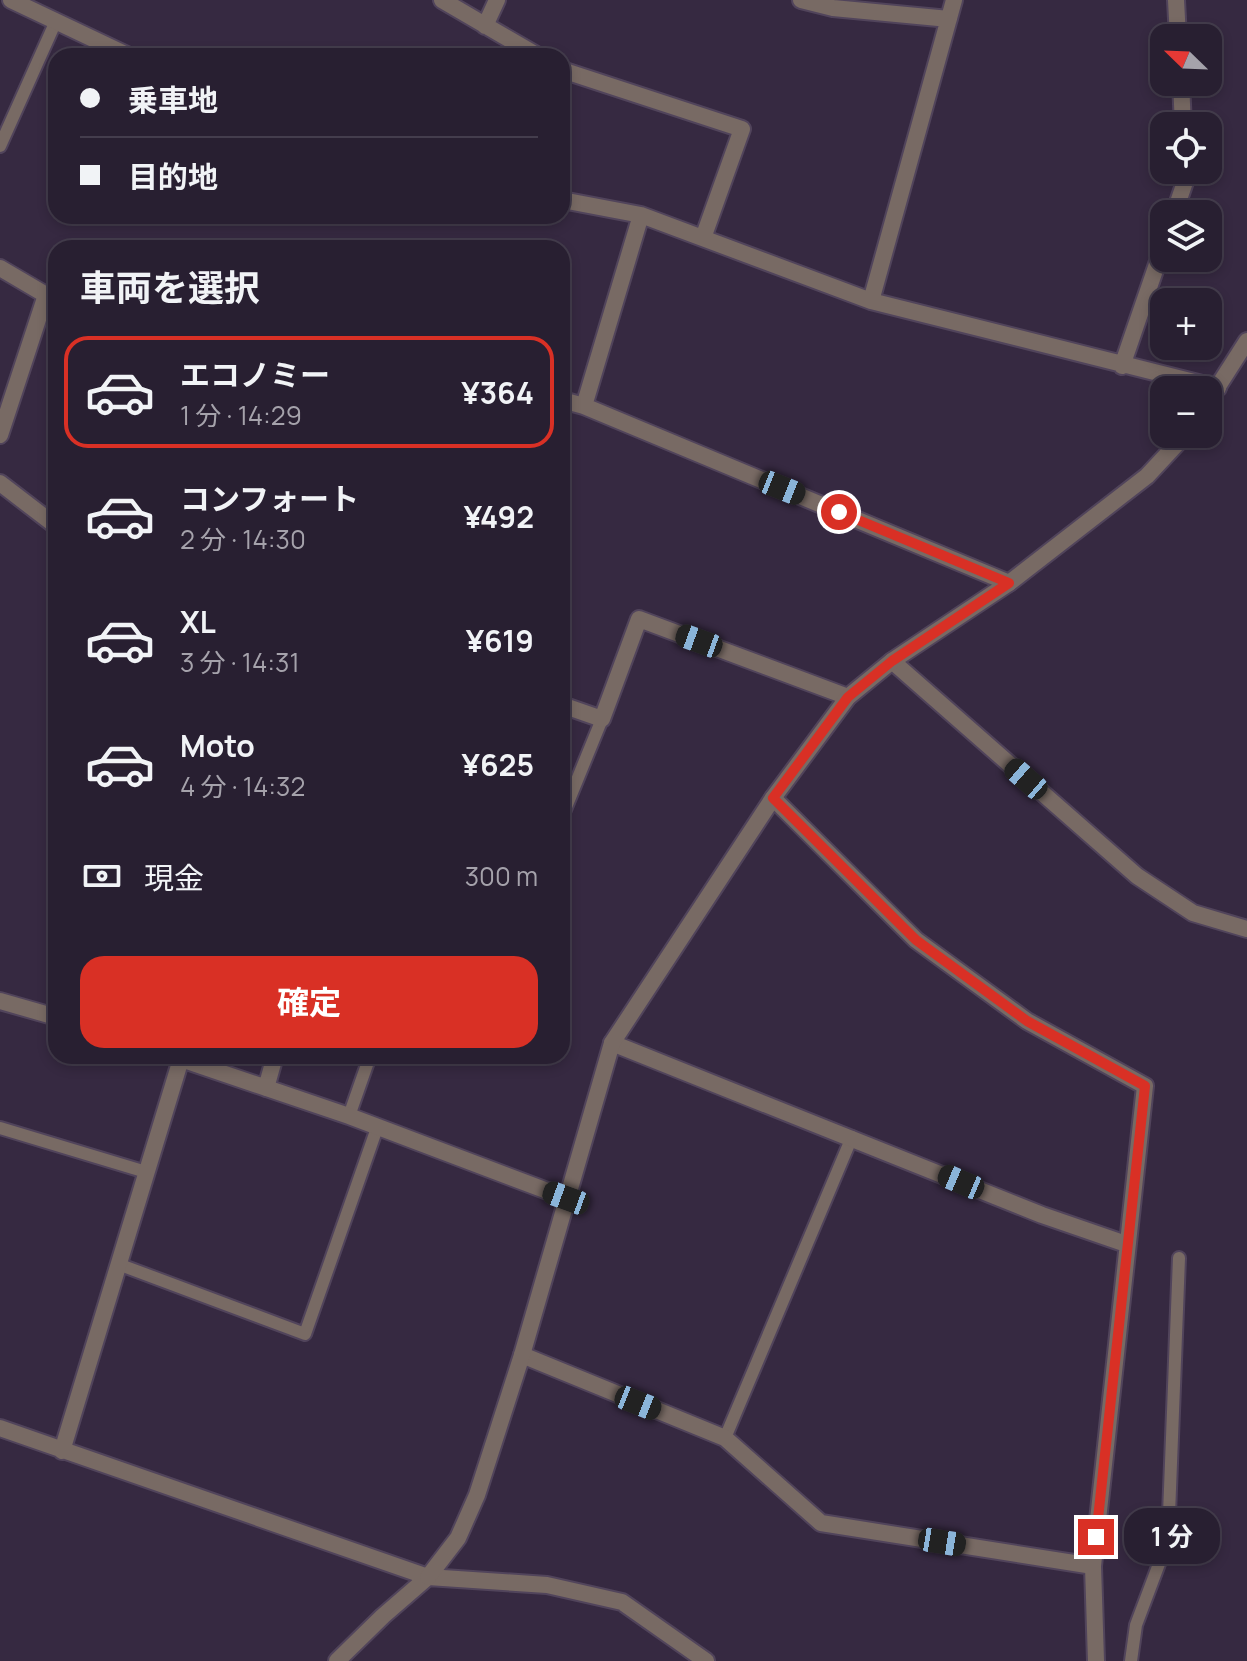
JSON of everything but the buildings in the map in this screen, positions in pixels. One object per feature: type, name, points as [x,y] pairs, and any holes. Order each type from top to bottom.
[{"type":"street","points":[[11,0],[112,48]]},
{"type":"street","points":[[442,0],[524,48]]},
{"type":"street","points":[[485,26],[497,0]]},
{"type":"street","points":[[801,0],[833,8],[949,19]]},
{"type":"street","points":[[871,301],[954,0]]},
{"type":"street","points":[[1176,0],[1177,24]]},
{"type":"street","points":[[570,74],[742,129],[703,238]]},
{"type":"street","points":[[570,202],[641,215],[871,301],[1153,376]]},
{"type":"street","points":[[584,406],[641,215]]},
{"type":"street","points":[[0,268],[46,295],[0,435]]},
{"type":"street","points":[[1122,366],[1154,272]]},
{"type":"street","points":[[1222,381],[1247,341]]},
{"type":"street","points":[[570,402],[1009,583]]},
{"type":"street","points":[[337,1661],[428,1577],[458,1538],[477,1495],[522,1355],[612,1043],[773,798],[848,697],[892,661],[1009,583],[1147,476],[1173,448]]},
{"type":"street","points":[[0,483],[48,520]]},
{"type":"street","points":[[570,708],[602,719],[639,619],[848,697]]},
{"type":"street","points":[[892,661],[1137,876],[1193,913],[1247,929]]},
{"type":"street","points":[[773,798],[916,940],[1027,1021],[1145,1086],[1093,1566],[1096,1661]]},
{"type":"street","points":[[0,1001],[48,1015]]},
{"type":"street","points":[[612,1043],[1042,1215],[1126,1244]]},
{"type":"street","points":[[62,1451],[146,1172],[174,1064]]},
{"type":"street","points":[[194,1064],[349,1116],[566,1198]]},
{"type":"street","points":[[266,1088],[273,1064]]},
{"type":"street","points":[[522,1355],[725,1438],[821,1523],[1093,1566]]},
{"type":"street","points":[[0,1428],[428,1577],[547,1585],[622,1602],[706,1661]]},
{"type":"lane","points":[[0,146],[56,21]]},
{"type":"lane","points":[[570,797],[602,719]]},
{"type":"lane","points":[[349,1116],[367,1064]]},
{"type":"lane","points":[[0,1128],[146,1172]]},
{"type":"lane","points":[[118,1264],[305,1334],[377,1128]]},
{"type":"lane","points":[[725,1438],[852,1137]]},
{"type":"lane","points":[[1131,1661],[1136,1625],[1168,1540],[1179,1258]]},
{"type":"route","points":[[839,512],[1009,583],[892,661],[848,697],[773,798],[916,940],[1027,1021],[1145,1086],[1096,1537]]}]
